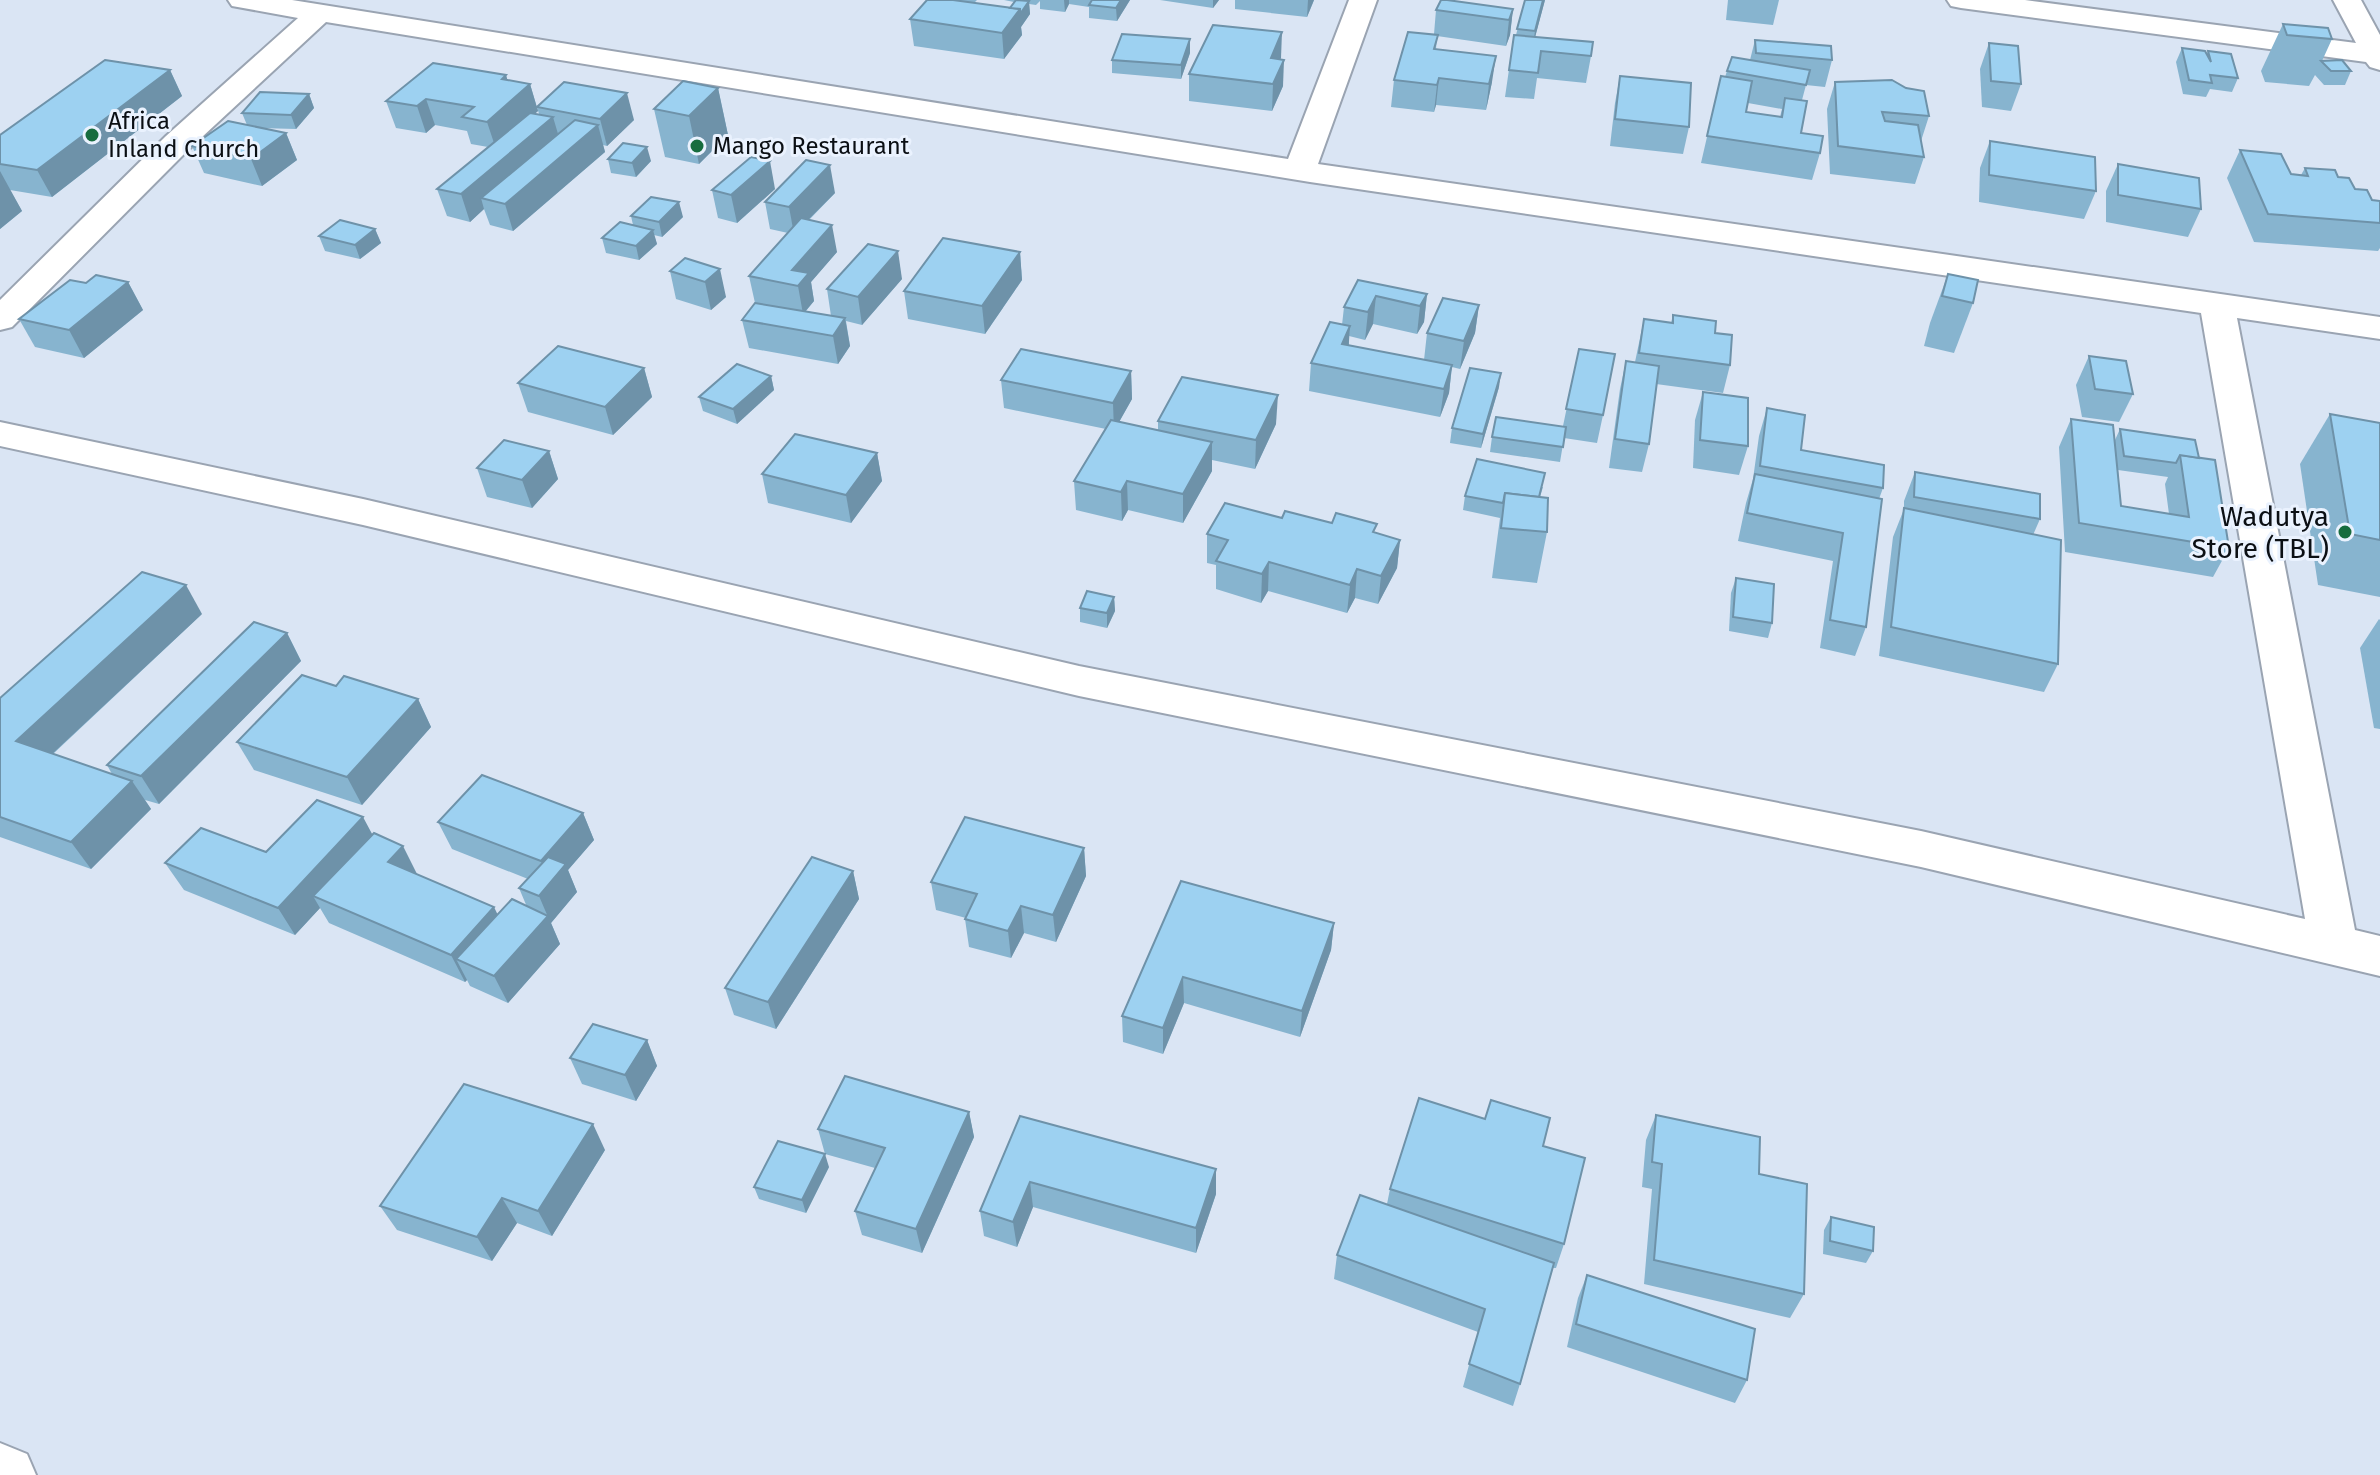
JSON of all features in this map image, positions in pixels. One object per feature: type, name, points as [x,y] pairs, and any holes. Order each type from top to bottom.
[{"type":"street","points":[[242,0],[686,75],[1913,264],[2380,328]]},
{"type":"street","points":[[1300,169],[1363,0]]},
{"type":"street","points":[[1961,0],[2379,58]]},
{"type":"street","points":[[2347,0],[2379,58]]},
{"type":"street","points":[[0,320],[177,143],[320,13]]},
{"type":"street","points":[[2217,306],[2334,945]]},
{"type":"street","points":[[0,434],[363,512],[1079,681],[1921,849],[2380,956]]},
{"type":"street","points":[[0,1473],[6,1475]]},
{"type":"building","points":[[927,0],[953,0],[1020,9],[1002,33],[910,19]]},
{"type":"building","points":[[1016,0],[1029,1],[1020,14],[1020,9],[1010,8]]},
{"type":"building","points":[[1092,0],[1121,0],[1116,8],[1089,5]]},
{"type":"building","points":[[1441,0],[1513,9],[1509,20],[1436,10]]},
{"type":"building","points":[[1525,0],[1543,0],[1535,31],[1517,29]]},
{"type":"building","points":[[2283,24],[2328,28],[2332,39],[2287,35]]},
{"type":"building","points":[[1213,25],[1282,32],[1271,58],[1284,60],[1273,84],[1189,74]]},
{"type":"building","points":[[1408,32],[1438,35],[1434,49],[1496,56],[1489,84],[1439,78],[1437,85],[1394,80]]},
{"type":"building","points":[[1122,34],[1190,39],[1181,65],[1112,60]]},
{"type":"building","points":[[1514,35],[1593,42],[1591,56],[1541,51],[1538,73],[1509,70]]},
{"type":"building","points":[[1755,40],[1831,46],[1832,60],[1756,53]]},
{"type":"building","points":[[1989,43],[2018,46],[2021,84],[1991,81]]},
{"type":"building","points":[[2182,48],[2205,51],[2211,62],[2208,51],[2231,54],[2238,78],[2210,75],[2212,83],[2189,80]]},
{"type":"building","points":[[1732,57],[1810,70],[1806,85],[1727,71]]},
{"type":"building","points":[[105,60],[170,70],[37,170],[0,164],[0,135]]},
{"type":"building","points":[[2342,60],[2351,71],[2331,71],[2321,61]]},
{"type":"building","points":[[433,63],[506,75],[502,79],[530,84],[487,122],[462,117],[474,107],[426,99],[417,106],[386,101]]},
{"type":"building","points":[[1620,76],[1691,83],[1689,127],[1615,119]]},
{"type":"building","points":[[1721,76],[1752,81],[1746,112],[1782,117],[1785,98],[1807,101],[1801,133],[1823,136],[1820,153],[1707,136]]},
{"type":"building","points":[[1892,80],[1906,88],[1924,91],[1929,116],[1882,112],[1885,121],[1918,125],[1924,157],[1838,146],[1835,82]]},
{"type":"building","points":[[683,81],[718,88],[689,116],[654,109]]},
{"type":"building","points":[[564,82],[627,93],[600,119],[537,107]]},
{"type":"building","points":[[260,92],[309,94],[291,115],[242,113]]},
{"type":"building","points":[[530,113],[553,117],[461,194],[437,189]]},
{"type":"building","points":[[575,120],[598,125],[505,204],[481,198]]},
{"type":"building","points":[[228,121],[286,133],[251,159],[192,146]]},
{"type":"building","points":[[1990,141],[2095,157],[2096,191],[1989,175]]},
{"type":"building","points":[[623,143],[647,147],[632,163],[608,159]]},
{"type":"building","points":[[2240,150],[2281,154],[2291,174],[2308,176],[2305,168],[2335,170],[2338,177],[2349,178],[2355,189],[2367,190],[2372,200],[2380,201],[2380,223],[2268,214]]},
{"type":"building","points":[[751,157],[770,161],[731,195],[712,190]]},
{"type":"building","points":[[806,160],[830,165],[789,207],[765,202]]},
{"type":"building","points":[[2118,164],[2199,178],[2201,209],[2118,195]]},
{"type":"building","points":[[651,197],[679,202],[659,222],[631,216]]},
{"type":"building","points":[[801,218],[832,225],[792,270],[809,273],[798,286],[749,276]]},
{"type":"building","points":[[340,220],[375,229],[355,245],[319,236]]},
{"type":"building","points":[[620,222],[653,230],[636,246],[602,238]]},
{"type":"building","points":[[943,238],[1020,252],[982,306],[904,291]]},
{"type":"building","points":[[868,244],[898,251],[858,297],[827,289]]},
{"type":"building","points":[[685,258],[720,269],[705,282],[670,271]]},
{"type":"building","points":[[1948,274],[1978,280],[1973,303],[1942,296]]},
{"type":"building","points":[[96,275],[128,282],[69,330],[19,319],[70,280],[86,283]]},
{"type":"building","points":[[1358,280],[1427,294],[1420,306],[1376,296],[1368,312],[1344,307]]},
{"type":"building","points":[[1443,298],[1479,305],[1464,341],[1427,333]]},
{"type":"building","points":[[755,303],[845,318],[833,336],[742,320]]},
{"type":"building","points":[[1673,315],[1716,321],[1715,333],[1732,335],[1730,365],[1639,353],[1644,319],[1673,323]]},
{"type":"building","points":[[1330,322],[1350,326],[1342,344],[1452,365],[1444,389],[1311,363]]},
{"type":"building","points":[[558,346],[644,368],[605,407],[518,383]]},
{"type":"building","points":[[1021,349],[1131,371],[1113,403],[1001,380]]},
{"type":"building","points":[[1579,349],[1615,354],[1603,415],[1566,409]]},
{"type":"building","points":[[2089,356],[2126,361],[2133,394],[2095,389]]},
{"type":"building","points":[[1626,361],[1659,366],[1649,444],[1615,439]]},
{"type":"building","points":[[737,364],[771,376],[733,409],[699,397]]},
{"type":"building","points":[[1470,368],[1501,373],[1483,434],[1452,428]]},
{"type":"building","points":[[1182,377],[1278,395],[1256,440],[1158,421]]},
{"type":"building","points":[[1703,392],[1748,398],[1748,446],[1700,440]]},
{"type":"building","points":[[1767,408],[1805,415],[1801,450],[1884,465],[1883,488],[1760,466]]},
{"type":"building","points":[[2330,414],[2380,423],[2380,540],[2350,534]]},
{"type":"building","points":[[1496,417],[1566,427],[1563,447],[1492,437]]},
{"type":"building","points":[[2071,419],[2113,425],[2121,506],[2189,517],[2180,455],[2215,460],[2229,548],[2079,523]]},
{"type":"building","points":[[1111,420],[1212,442],[1183,494],[1127,481],[1121,492],[1074,481]]},
{"type":"building","points":[[2120,429],[2195,440],[2199,458],[2180,455],[2176,463],[2124,456]]},
{"type":"building","points":[[795,434],[877,453],[846,495],[762,474]]},
{"type":"building","points":[[504,440],[549,451],[522,480],[477,468]]},
{"type":"building","points":[[1477,459],[1545,473],[1539,497],[1505,493],[1503,503],[1465,496]]},
{"type":"building","points":[[1915,472],[2040,494],[2040,519],[1914,497]]},
{"type":"building","points":[[1755,474],[1882,499],[1866,627],[1830,620],[1843,533],[1747,513]]},
{"type":"building","points":[[1505,493],[1548,498],[1547,532],[1501,528]]},
{"type":"building","points":[[1225,503],[1282,518],[1285,511],[1332,523],[1336,513],[1377,524],[1373,532],[1400,540],[1381,576],[1357,569],[1350,585],[1269,562],[1262,574],[1216,561],[1228,540],[1207,534]]},
{"type":"building","points":[[1904,508],[2061,540],[2058,664],[1891,627]]},
{"type":"building","points":[[142,572],[186,585],[16,741],[132,781],[71,842],[0,817],[0,698]]},
{"type":"building","points":[[1736,578],[1774,584],[1772,623],[1733,617]]},
{"type":"building","points":[[1087,591],[1114,597],[1107,613],[1080,608]]},
{"type":"building","points":[[254,622],[287,633],[141,776],[107,765]]},
{"type":"building","points":[[302,675],[336,686],[344,676],[418,699],[347,777],[237,742]]},
{"type":"building","points":[[482,775],[583,813],[541,861],[438,822]]},
{"type":"building","points":[[317,800],[363,817],[278,908],[165,863],[201,828],[266,852]]},
{"type":"building","points":[[965,817],[1084,848],[1053,915],[1021,906],[1008,931],[965,919],[977,894],[931,882]]},
{"type":"building","points":[[374,833],[403,846],[388,862],[494,907],[451,955],[313,896]]},
{"type":"building","points":[[548,857],[566,864],[539,896],[519,888]]},
{"type":"building","points":[[812,857],[853,871],[768,1002],[725,988]]},
{"type":"building","points":[[1181,881],[1334,923],[1302,1011],[1183,977],[1163,1028],[1122,1016]]},
{"type":"building","points":[[512,899],[548,916],[494,976],[456,959]]},
{"type":"building","points":[[593,1024],[647,1040],[625,1075],[570,1058]]},
{"type":"building","points":[[845,1076],[969,1112],[916,1229],[855,1211],[885,1148],[818,1129]]},
{"type":"building","points":[[464,1084],[593,1124],[538,1211],[502,1198],[477,1237],[380,1206]]},
{"type":"building","points":[[1419,1098],[1485,1119],[1491,1100],[1550,1118],[1543,1146],[1585,1158],[1564,1244],[1390,1189]]},
{"type":"building","points":[[1656,1115],[1760,1137],[1759,1174],[1807,1184],[1804,1294],[1654,1260],[1662,1164],[1652,1162]]},
{"type":"building","points":[[1020,1116],[1216,1169],[1196,1228],[1030,1182],[1013,1222],[980,1211]]},
{"type":"building","points":[[778,1141],[825,1154],[802,1200],[754,1187]]},
{"type":"building","points":[[1360,1195],[1554,1263],[1520,1384],[1469,1364],[1485,1309],[1337,1255]]},
{"type":"building","points":[[1831,1217],[1874,1227],[1873,1251],[1830,1241]]},
{"type":"building","points":[[1587,1275],[1755,1329],[1747,1380],[1576,1324]]},
{"type":"place","name":"Africa Inland Church","points":[[92,135]]},
{"type":"place","name":"Mango Restaurant","points":[[697,146]]},
{"type":"place","name":"Wadutya Store (TBL)","points":[[2345,532]]}]
